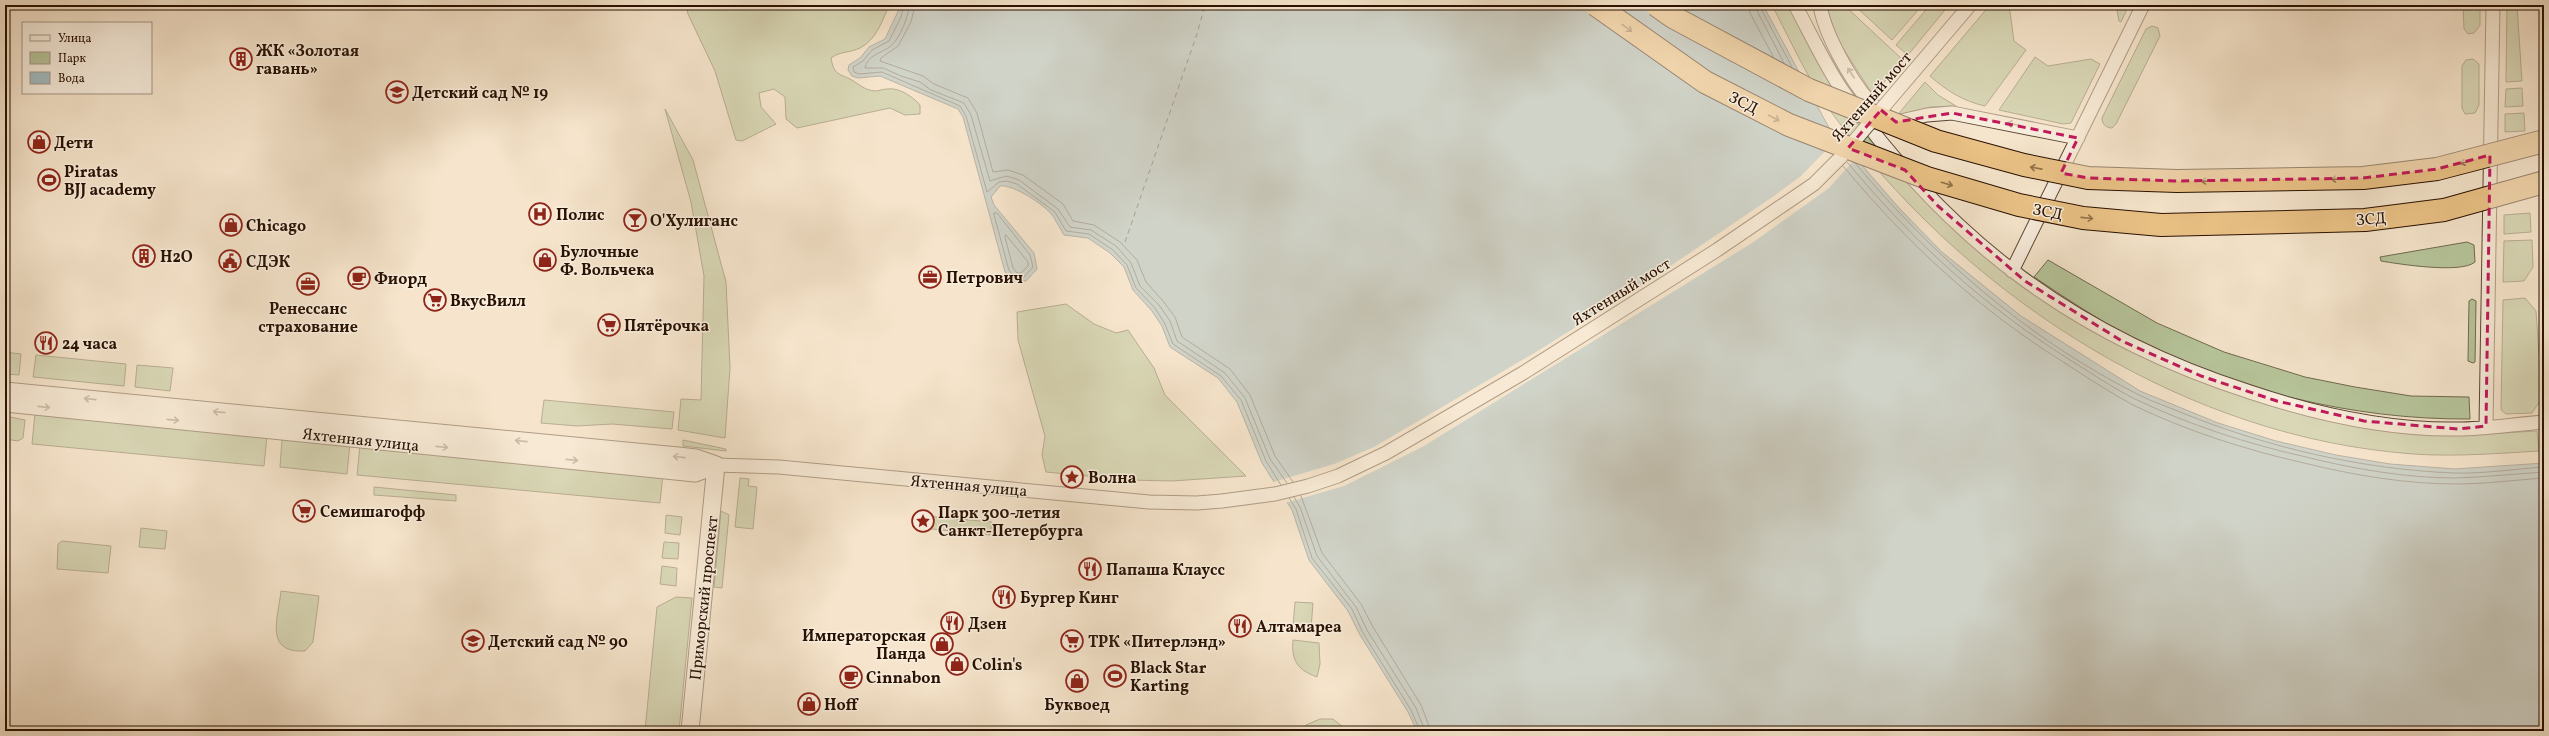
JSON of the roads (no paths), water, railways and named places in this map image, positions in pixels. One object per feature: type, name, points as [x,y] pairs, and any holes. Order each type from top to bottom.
[{"type":"highway","name":"ЗСД","points":[[1596,5],[1705,82],[1789,125],[1927,178],[2019,205],[2083,218],[2161,225],[2365,220],[2444,210],[2544,182]]},
{"type":"highway","points":[[1656,5],[1673,17],[1809,90],[1929,138],[2024,165],[2088,178],[2177,181],[2363,178],[2437,169],[2544,141]]},
{"type":"street","points":[[1795,5],[1842,92],[1894,158],[1938,206],[2012,271],[2086,321],[2122,341],[2168,363],[2247,391],[2317,412],[2364,421],[2458,429],[2544,422]]},
{"type":"street","points":[[1820,5],[1827,32],[1869,101],[1896,122],[1927,115],[1952,113],[2078,138]]},
{"type":"street","name":"Яхтенный мост","points":[[1222,501],[1275,494],[1308,486],[1338,476],[1386,453],[1523,373],[1724,246],[1814,184],[1840,158],[1970,5]]},
{"type":"street","points":[[2012,271],[2143,5]]},
{"type":"street","points":[[2486,426],[2493,5]]},
{"type":"street","name":"Яхтенная улица","points":[[5,391],[678,456],[696,458],[716,466]]},
{"type":"street","name":"Яхтенная улица","points":[[5,403],[689,472],[695,472],[716,466],[779,467],[1149,502],[1197,503],[1222,501]]},
{"type":"street","name":"Приморский проспект","points":[[690,731],[716,466]]},
{"type":"water","points":[[901,5],[1763,5],[1828,126],[1899,208],[1942,252],[2021,316],[2140,391],[2218,423],[2276,441],[2336,455],[2390,464],[2455,469],[2544,463],[2544,731],[1417,731],[1408,712],[1360,635],[1348,611],[1309,560],[1292,510],[1262,463],[1237,402],[1218,378],[1170,347],[1162,326],[1152,311],[1133,290],[1124,267],[1110,253],[1088,238],[1064,235],[1049,211],[1036,201],[1013,188],[1000,186],[991,197],[994,205],[1034,253],[1037,269],[1026,281],[1012,281],[1005,272],[963,117],[958,109],[880,76],[858,78],[852,76],[848,70],[849,65],[860,58],[869,47],[885,39]]},
{"type":"place","name":"ЖК «Золотая гавань»","points":[[241,59]]},
{"type":"place","name":"Детский сад № 19","points":[[397,92]]},
{"type":"place","name":"Дети","points":[[39,142]]},
{"type":"place","name":"Piratas BJJ academy","points":[[49,180]]},
{"type":"place","name":"Полис","points":[[540,214]]},
{"type":"place","name":"О'Хулиганс","points":[[635,220]]},
{"type":"place","name":"Chicago","points":[[231,225]]},
{"type":"place","name":"H2O","points":[[144,256]]},
{"type":"place","name":"Булочные Ф. Вольчека","points":[[545,260]]},
{"type":"place","name":"СДЭК","points":[[230,261]]},
{"type":"place","name":"Петрович","points":[[930,277]]},
{"type":"place","name":"Фиорд","points":[[359,278]]},
{"type":"place","name":"Ренессанс страхование","points":[[308,284]]},
{"type":"place","name":"ВкусВилл","points":[[435,300]]},
{"type":"place","name":"Пятёрочка","points":[[609,325]]},
{"type":"place","name":"24 часа","points":[[46,343]]},
{"type":"place","name":"Волна","points":[[1072,477]]},
{"type":"place","name":"Семишагофф","points":[[304,511]]},
{"type":"place","name":"Парк 300-летия Санкт-Петербурга","points":[[923,521]]},
{"type":"place","name":"Папаша Клаусс","points":[[1090,569]]},
{"type":"place","name":"Бургер Кинг","points":[[1004,597]]},
{"type":"place","name":"Дзен","points":[[952,623]]},
{"type":"place","name":"Алтамареа","points":[[1240,626]]},
{"type":"place","name":"Детский сад № 90","points":[[473,641]]},
{"type":"place","name":"ТРК «Питерлэнд»","points":[[1072,641]]},
{"type":"place","name":"Императорская Панда","points":[[942,644]]},
{"type":"place","name":"Colin's","points":[[957,664]]},
{"type":"place","name":"Black Star Karting","points":[[1115,676]]},
{"type":"place","name":"Cinnabon","points":[[851,677]]},
{"type":"place","name":"Буквоед","points":[[1077,681]]},
{"type":"place","name":"Hoff","points":[[809,704]]}]
